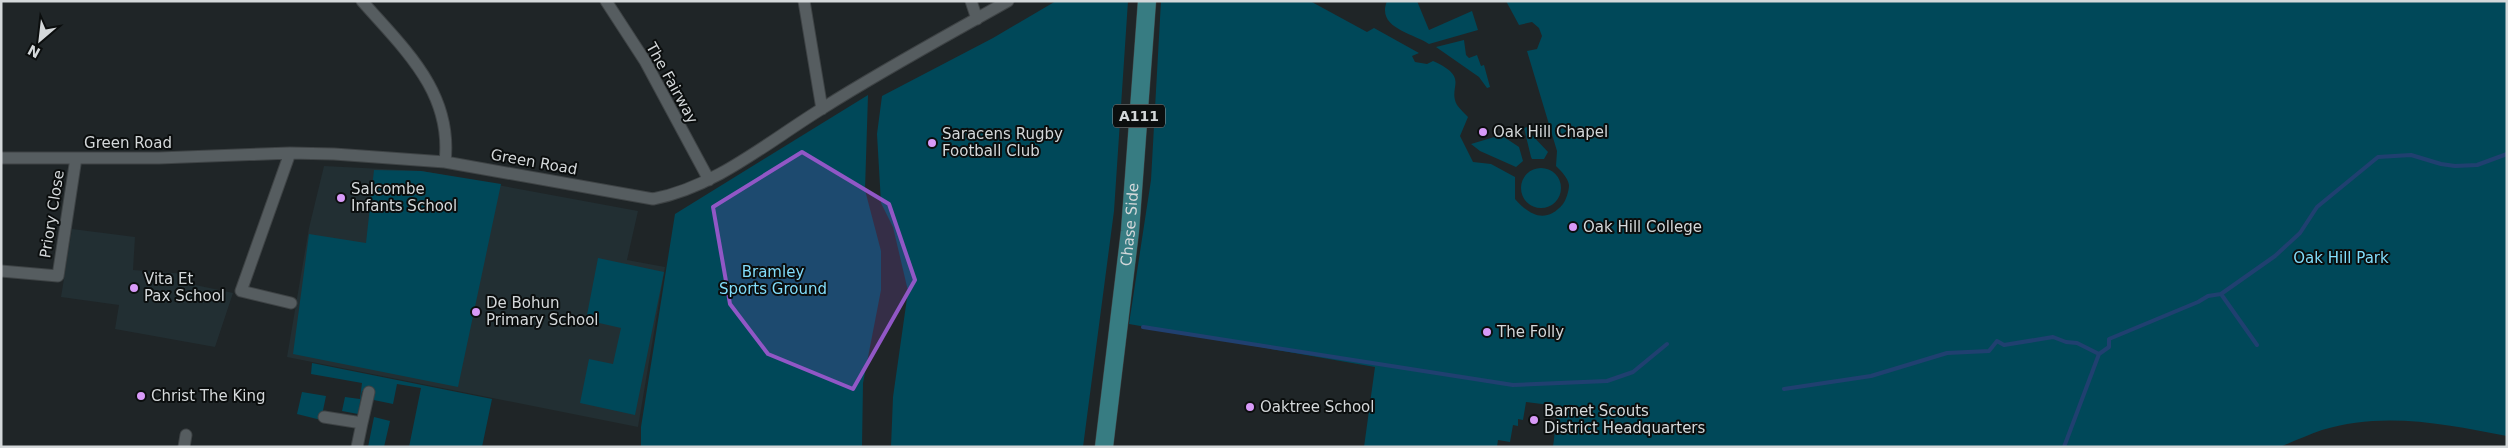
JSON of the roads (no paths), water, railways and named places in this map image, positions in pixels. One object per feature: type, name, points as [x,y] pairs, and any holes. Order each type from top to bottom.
[{"type":"main road","name":"Chase Side","points":[[1104,447],[1130,231],[1147,1]]},
{"type":"street","points":[[362,1],[414,61],[435,93],[446,126],[445,162]]},
{"type":"street","name":"The Fairway","points":[[606,1],[645,61],[709,180]]},
{"type":"street","points":[[804,1],[822,109]]},
{"type":"street","points":[[971,1],[976,19]]},
{"type":"street","name":"Green Road","points":[[1,158],[159,158],[290,153],[445,162],[653,199],[669,196],[709,180],[822,109],[1008,1]]},
{"type":"street","points":[[290,153],[241,290],[292,303]]},
{"type":"street","name":"Priory Close","points":[[1,271],[58,276],[76,158]]},
{"type":"street","points":[[357,447],[369,392]]},
{"type":"street","points":[[324,417],[362,423]]},
{"type":"street","points":[[184,447],[186,434]]},
{"type":"waterway","points":[[1784,389],[1871,376],[1947,353],[1989,351],[1997,341],[2004,345],[2053,337],[2066,342],[2077,343],[2099,354],[2109,347],[2109,339],[2198,302],[2208,296],[2221,294],[2275,256],[2300,233],[2317,207],[2378,157],[2411,155],[2455,166],[2477,165],[2507,154]]},
{"type":"waterway","points":[[2221,294],[2257,345]]},
{"type":"waterway","points":[[1143,327],[1513,385],[1607,381],[1633,372],[1667,344]]},
{"type":"waterway","points":[[2064,447],[2099,354]]},
{"type":"place","name":"Oak Hill Chapel","points":[[1483,132]]},
{"type":"place","name":"Saracens Rugby Football Club","points":[[932,143]]},
{"type":"place","name":"Salcombe Infants School","points":[[341,198]]},
{"type":"place","name":"Oak Hill College","points":[[1573,227]]},
{"type":"place","name":"Vita Et Pax School","points":[[134,288]]},
{"type":"place","name":"De Bohun Primary School","points":[[476,312]]},
{"type":"place","name":"The Folly","points":[[1487,332]]},
{"type":"place","name":"Christ The King","points":[[141,396]]},
{"type":"place","name":"Oaktree School","points":[[1250,407]]},
{"type":"place","name":"Barnet Scouts District Headquarters","points":[[1534,420]]},
{"type":"park label","name":"Oak Hill Park","points":[[2341,258]]},
{"type":"park label","name":"Bramley Sports Ground","points":[[773,280]]}]
